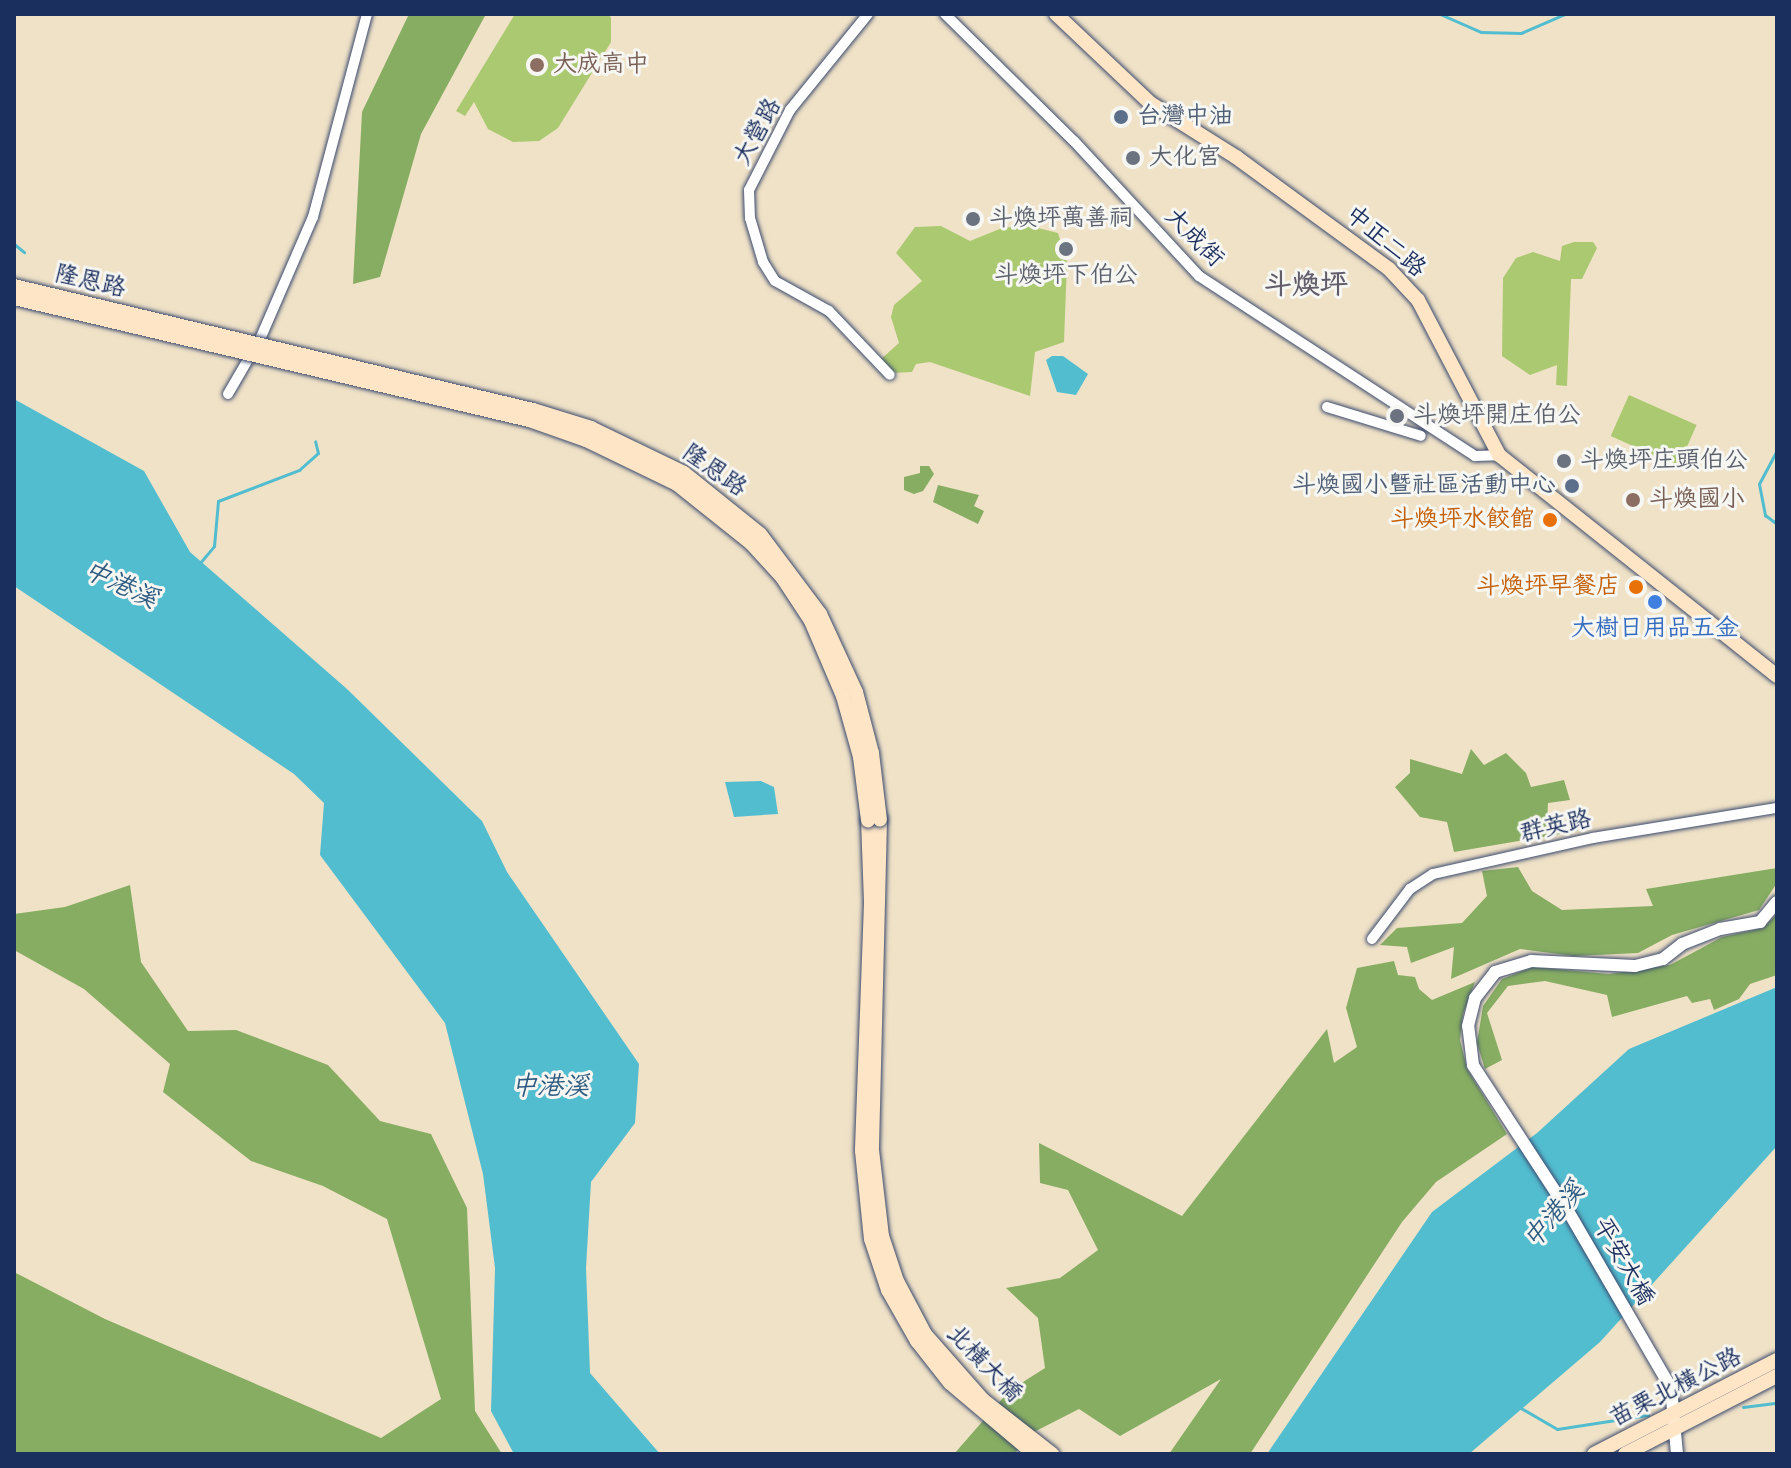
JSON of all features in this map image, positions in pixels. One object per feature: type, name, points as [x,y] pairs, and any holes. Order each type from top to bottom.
[{"type":"main road","name":"中正二路","points":[[1056,14],[1150,103],[1366,248],[1411,290],[1499,455],[1777,676]]},
{"type":"main road","name":"隆恩路","points":[[14,286],[533,410],[591,428],[684,473],[760,534],[820,614],[856,692],[872,753],[874,820],[867,1151]]},
{"type":"main road","name":"隆恩路","points":[[14,298],[529,420],[598,445],[677,484],[751,543],[782,577],[811,621],[843,696],[874,820]]},
{"type":"main road","name":"北橫大橋","points":[[867,1151],[871,1239],[895,1302],[950,1383],[1034,1454]]},
{"type":"main road","name":"北橫大橋","points":[[867,1151],[882,1236],[897,1281],[925,1334],[983,1400],[1052,1454]]},
{"type":"main road","name":"苗栗北橫公路","points":[[1625,1454],[1777,1360]]},
{"type":"main road","name":"苗栗北橫公路","points":[[1594,1454],[1777,1376]]},
{"type":"street","points":[[228,394],[261,337],[313,217],[367,14]]},
{"type":"street","name":"大營路","points":[[868,14],[790,110],[749,190],[750,218],[763,262],[775,281],[829,311],[890,375]]},
{"type":"street","name":"大成街","points":[[945,14],[1074,141],[1199,276],[1475,456],[1499,455]]},
{"type":"street","points":[[1327,407],[1421,436]]},
{"type":"street","name":"群英路","points":[[1372,939],[1410,889],[1433,874],[1593,838],[1777,808]]},
{"type":"street","name":"平安大橋","points":[[1677,1454],[1677,1420],[1671,1388],[1568,1211],[1481,1079],[1467,1044],[1468,1026],[1475,998],[1495,972],[1531,961],[1635,966],[1663,959],[1682,944],[1720,929],[1760,922],[1777,902]]},
{"type":"green space","points":[[409,14],[486,14],[421,134],[380,277],[353,284],[362,112]]},
{"type":"green space","name":"大成高中","points":[[515,14],[609,14],[611,18],[611,42],[558,128],[539,141],[513,142],[488,129],[474,102],[465,116],[456,111]]},
{"type":"green space","points":[[1026,225],[1058,233],[1067,262],[1064,342],[1035,352],[1030,396],[930,362],[916,364],[912,372],[892,373],[881,359],[899,343],[891,317],[894,305],[922,281],[896,253],[915,227],[941,226],[970,241],[1002,228]]},
{"type":"green space","points":[[1574,242],[1593,242],[1597,248],[1582,279],[1571,279],[1567,386],[1556,385],[1557,365],[1530,375],[1502,356],[1503,278],[1516,258],[1533,252],[1560,261],[1562,246]]},
{"type":"green space","points":[[1629,395],[1697,425],[1678,466],[1611,436]]},
{"type":"green space","points":[[920,466],[929,466],[934,474],[923,491],[914,494],[904,490],[904,477],[920,473]]},
{"type":"green space","points":[[938,485],[979,495],[974,506],[984,511],[978,524],[933,502]]},
{"type":"green space","points":[[1471,749],[1484,765],[1506,753],[1526,773],[1531,787],[1564,780],[1570,800],[1548,803],[1547,823],[1577,826],[1578,831],[1454,852],[1447,822],[1420,817],[1395,787],[1410,773],[1410,759],[1462,774]]},
{"type":"green space","points":[[1518,867],[1532,891],[1562,910],[1653,906],[1646,889],[1777,868],[1777,883],[1759,910],[1672,935],[1638,953],[1574,956],[1520,949],[1451,979],[1454,947],[1411,963],[1407,947],[1380,945],[1397,928],[1462,923],[1487,896],[1482,871]]},
{"type":"green space","points":[[130,885],[141,962],[188,1031],[236,1030],[328,1065],[380,1121],[431,1134],[467,1208],[475,1411],[502,1454],[14,1454],[14,1272],[105,1319],[381,1438],[441,1399],[387,1219],[323,1186],[251,1161],[163,1092],[170,1064],[84,989],[14,950],[14,914],[65,907]]},
{"type":"green space","points":[[1777,914],[1777,975],[1750,984],[1739,999],[1714,1010],[1710,999],[1692,1003],[1687,996],[1612,1017],[1607,995],[1545,981],[1508,986],[1487,1013],[1502,1060],[1485,1069],[1477,1043],[1483,1006],[1502,979],[1533,967],[1609,974],[1670,965],[1722,937],[1763,928]]},
{"type":"green space","points":[[1394,961],[1398,975],[1415,977],[1419,989],[1432,1000],[1475,982],[1463,1014],[1460,1040],[1467,1069],[1507,1134],[1436,1182],[1402,1222],[1250,1454],[1169,1454],[1221,1379],[1120,1436],[1079,1409],[1034,1432],[1014,1454],[954,1454],[1009,1391],[1045,1368],[1038,1318],[1006,1288],[1060,1278],[1098,1250],[1068,1190],[1040,1183],[1039,1143],[1182,1216],[1327,1029],[1334,1063],[1357,1047],[1346,1008],[1357,968]]},
{"type":"water","points":[[1052,356],[1063,356],[1088,374],[1076,395],[1057,392],[1046,360]]},
{"type":"water","name":"中港溪","points":[[14,399],[144,471],[190,552],[347,689],[482,821],[507,872],[639,1064],[635,1123],[591,1182],[586,1268],[590,1373],[660,1454],[514,1454],[491,1411],[495,1268],[483,1174],[445,1023],[320,855],[324,803],[294,774],[14,586]]},
{"type":"water","points":[[761,781],[774,787],[778,814],[734,817],[725,782]]},
{"type":"water","name":"中港溪","points":[[1777,987],[1777,1146],[1600,1342],[1469,1454],[1267,1454],[1432,1212],[1537,1133],[1629,1049]]},
{"type":"waterway","points":[[1440,14],[1481,32],[1521,33],[1565,14]]},
{"type":"waterway","points":[[14,244],[24,252]]},
{"type":"waterway","points":[[199,564],[214,546],[218,501],[299,470],[318,453],[315,441]]},
{"type":"waterway","points":[[1777,450],[1759,484],[1765,515],[1777,524]]},
{"type":"waterway","points":[[1743,1407],[1777,1403]]},
{"type":"waterway","points":[[1519,1407],[1557,1429],[1648,1415]]},
{"type":"place","name":"大成高中","points":[[537,65]]},
{"type":"place","name":"台灣中油","points":[[1121,117]]},
{"type":"place","name":"大化宮","points":[[1133,158]]},
{"type":"place","name":"斗煥坪萬善祠","points":[[973,219]]},
{"type":"place","name":"斗煥坪下伯公","points":[[1066,249]]},
{"type":"place","name":"斗煥坪開庄伯公","points":[[1397,416]]},
{"type":"place","name":"斗煥坪庄頭伯公","points":[[1564,461]]},
{"type":"place","name":"斗煥國小暨社區活動中心","points":[[1572,486]]},
{"type":"place","name":"斗煥國小","points":[[1633,500]]},
{"type":"place","name":"斗煥坪水餃館","points":[[1550,520]]},
{"type":"place","name":"斗煥坪早餐店","points":[[1636,587]]},
{"type":"place","name":"大樹日用品五金","points":[[1655,602]]},
{"type":"district","name":"斗煥坪","points":[[1306,286]]}]
